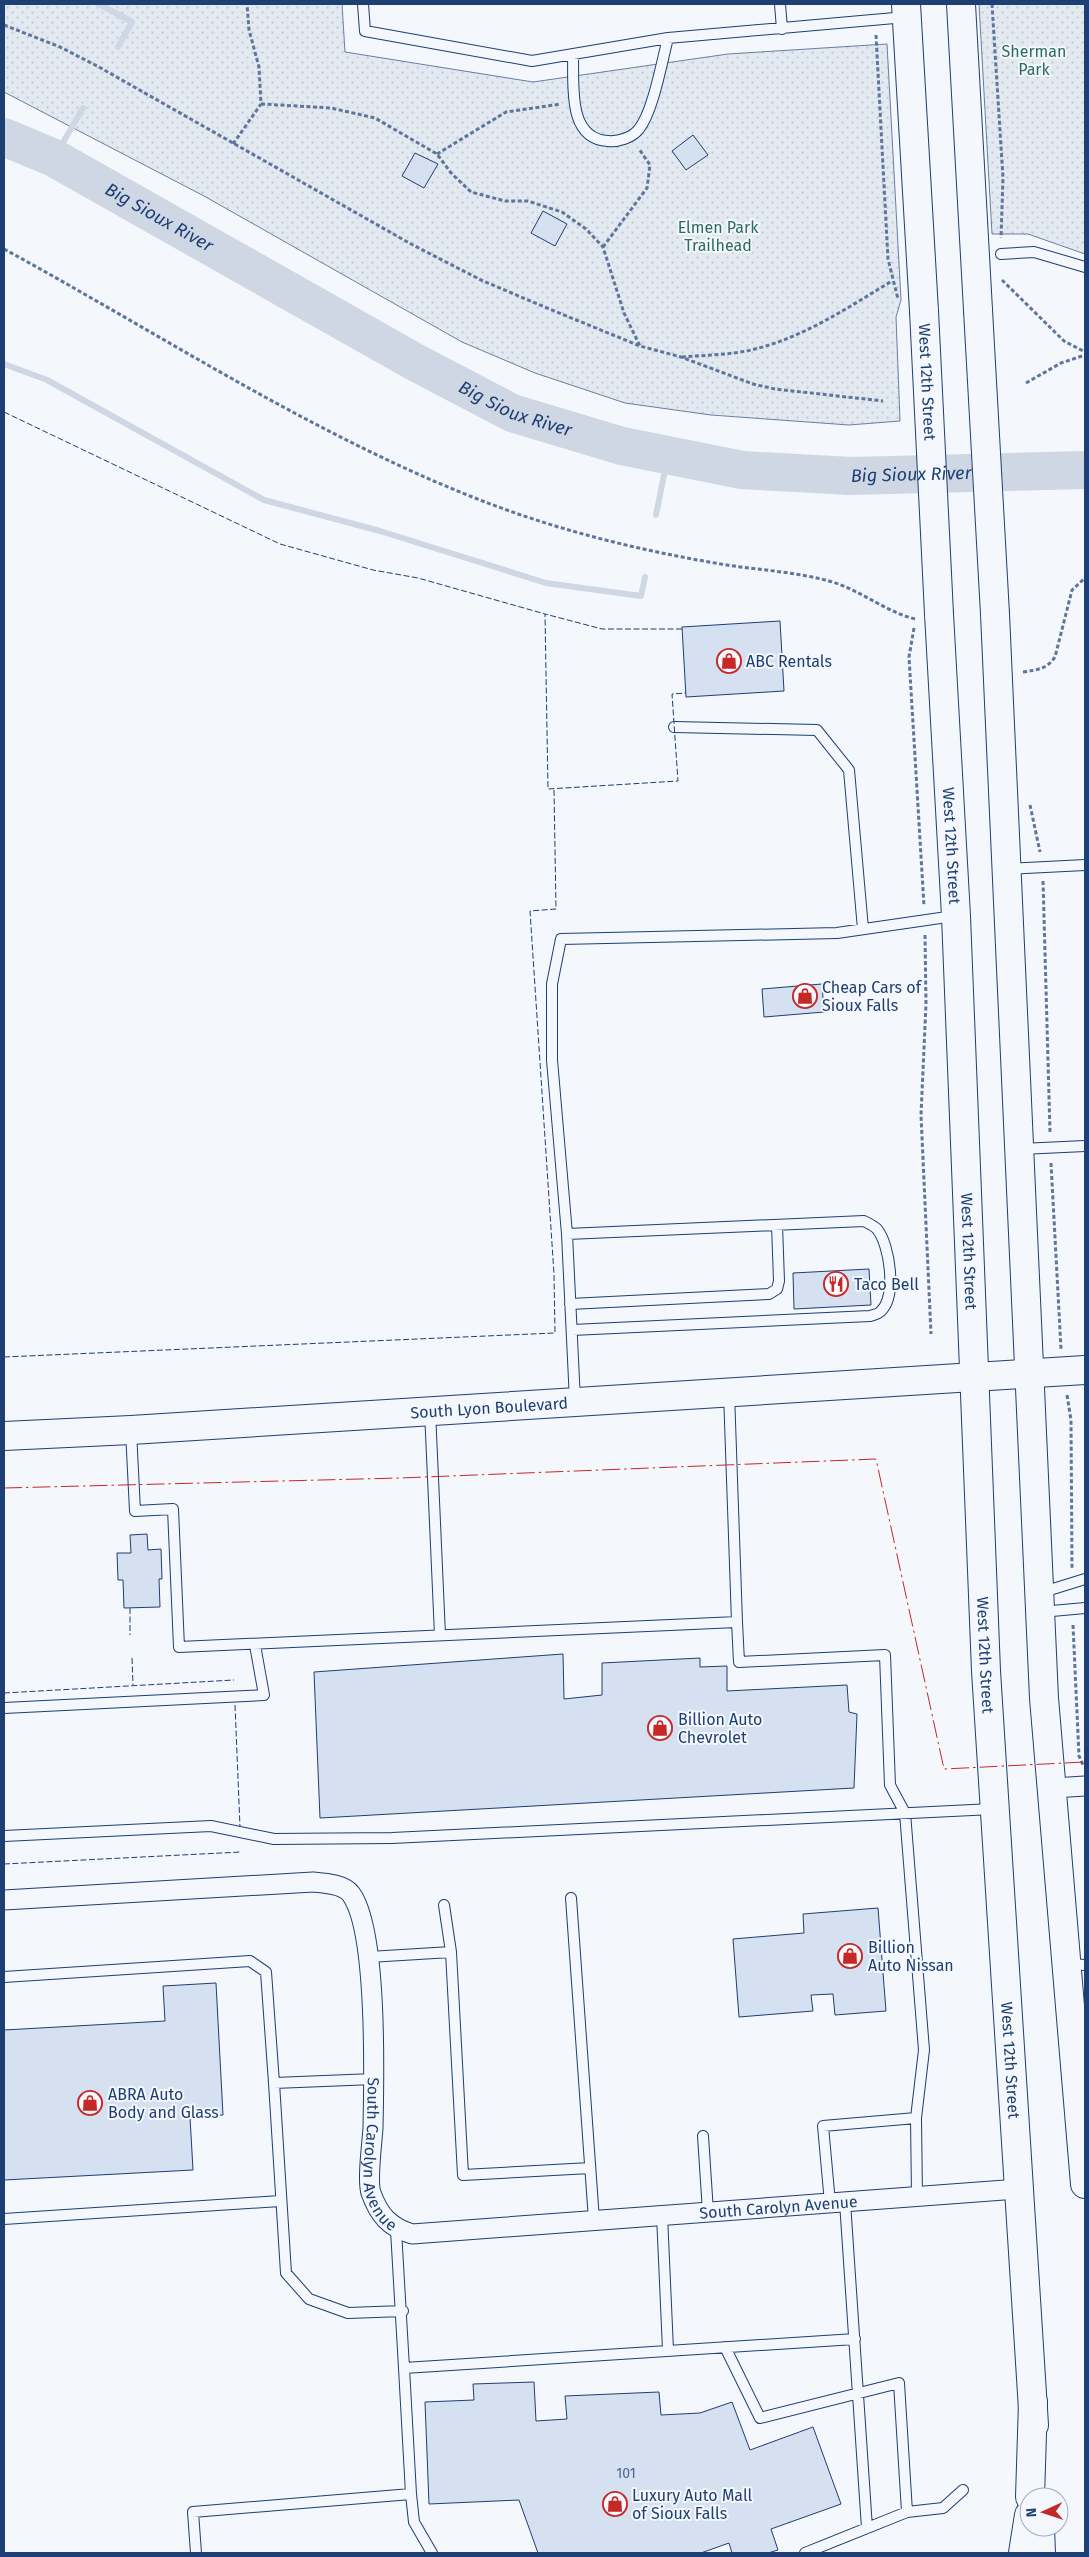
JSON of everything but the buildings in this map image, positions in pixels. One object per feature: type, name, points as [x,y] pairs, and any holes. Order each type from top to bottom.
[{"type":"main road","points":[[960,4],[995,614],[1021,1149],[1044,1698],[1052,1788],[1076,1964],[1085,2184]]},
{"type":"main road","name":"West 12th Street","points":[[906,10],[924,312],[924,615],[956,916],[986,1671],[1037,2487]]},
{"type":"main road","name":"South Lyon Boulevard","points":[[4,1436],[131,1430],[1085,1370]]},
{"type":"main road","points":[[1030,2487],[1033,2402]]},
{"type":"main road","points":[[1024,2553],[1026,2537]]},
{"type":"main road","points":[[1040,2537],[1041,2553]]},
{"type":"street","points":[[1052,1788],[1085,1786]]},
{"type":"street","name":"South Carolyn Avenue","points":[[4,1900],[312,1882],[333,1884],[351,1893],[361,1918],[369,1957],[374,2079],[370,2191],[382,2216],[396,2230],[412,2234],[1020,2188]]},
{"type":"lane","points":[[363,4],[365,31],[532,61],[573,56],[668,38],[875,19],[906,10]]},
{"type":"lane","points":[[780,4],[782,29]]},
{"type":"lane","points":[[573,56],[578,122],[584,132],[594,138],[616,142],[639,130],[648,113],[668,38]]},
{"type":"lane","points":[[1001,254],[1034,252],[1085,267]]},
{"type":"lane","points":[[674,727],[817,730],[849,770],[863,929]]},
{"type":"lane","points":[[1007,869],[1085,865]]},
{"type":"lane","points":[[575,1402],[567,1234],[552,1060],[552,984],[561,939],[837,933],[956,916]]},
{"type":"lane","points":[[1021,1149],[1085,1146]]},
{"type":"lane","points":[[567,1234],[864,1221],[877,1228],[887,1246],[890,1284],[887,1300],[881,1312],[870,1316],[572,1330]]},
{"type":"lane","points":[[570,1304],[769,1294],[776,1289],[779,1281],[777,1225]]},
{"type":"lane","points":[[729,1392],[739,1662],[885,1655],[890,1785],[905,1813],[924,2050],[916,2118],[917,2196]]},
{"type":"lane","points":[[430,1410],[440,1635]]},
{"type":"lane","points":[[131,1430],[135,1511],[172,1509],[179,1646],[255,1645],[738,1622]]},
{"type":"lane","points":[[1040,1603],[1085,1579]]},
{"type":"lane","points":[[1040,1603],[1085,1608]]},
{"type":"lane","points":[[4,1708],[264,1695],[255,1645]]},
{"type":"lane","points":[[4,1836],[211,1826],[274,1840],[392,1838],[996,1809]]},
{"type":"lane","points":[[571,1898],[594,2220]]},
{"type":"lane","points":[[444,1905],[451,1952],[463,2174],[590,2168]]},
{"type":"lane","points":[[369,1957],[451,1952]]},
{"type":"lane","points":[[4,1976],[250,1961],[266,1972],[286,2273],[309,2298],[348,2314],[402,2311]]},
{"type":"lane","points":[[274,2083],[374,2079]]},
{"type":"lane","points":[[867,2528],[854,2339],[837,2202],[823,2126],[916,2118]]},
{"type":"lane","points":[[703,2136],[708,2212]]},
{"type":"lane","points":[[4,2219],[280,2201]]},
{"type":"lane","points":[[662,2215],[668,2350]]},
{"type":"lane","points":[[396,2230],[414,2522],[432,2553]]},
{"type":"lane","points":[[404,2368],[854,2339]]},
{"type":"lane","points":[[725,2347],[760,2418],[898,2382],[907,2512]]},
{"type":"lane","points":[[805,2553],[907,2512],[943,2508],[963,2490]]},
{"type":"lane","points":[[196,2553],[193,2512],[411,2494]]},
{"type":"path","points":[[233,144],[261,104],[259,67],[249,30],[247,4]]},
{"type":"path","points":[[992,4],[1003,178],[1002,280],[1058,335],[1085,354]]},
{"type":"path","points":[[681,357],[750,350],[776,343],[810,330],[892,281],[888,259],[875,19]]},
{"type":"path","points":[[4,25],[60,47],[99,66],[411,244],[481,280],[640,346],[681,357],[753,384],[775,390],[883,401]]},
{"type":"path","points":[[436,154],[506,112],[575,102]]},
{"type":"path","points":[[261,104],[330,108],[375,118],[436,154],[450,172],[471,192],[505,200],[528,201],[562,212],[586,229],[603,247],[624,313],[640,346]]},
{"type":"path","points":[[603,247],[647,188],[650,165],[630,136]]},
{"type":"path","points":[[4,249],[340,437],[475,498],[546,524],[610,542],[746,569],[828,580],[844,586],[893,612],[924,615],[909,658],[924,922],[926,1004],[921,1115],[930,1334]]},
{"type":"path","points":[[1026,383],[1061,363],[1085,354]]},
{"type":"path","points":[[1023,672],[1050,665],[1056,657],[1072,590],[1085,578]]},
{"type":"path","points":[[1023,663],[1024,682]]},
{"type":"path","points":[[1029,796],[1043,867],[1050,1148],[1059,1334]]},
{"type":"green space","name":"Elmen Park Trailhead","points":[[4,4],[342,4],[345,52],[533,82],[728,54],[887,44],[901,300],[896,317],[900,421],[849,425],[711,415],[625,403],[535,373],[462,342],[204,196],[4,92]]},
{"type":"green space","name":"Sherman Park","points":[[979,4],[1085,4],[1085,254],[1028,234],[992,234]]},
{"type":"waterway","points":[[99,4],[132,22],[118,47]]},
{"type":"waterway","points":[[54,158],[83,108]]},
{"type":"waterway","name":"Big Sioux River","points":[[4,137],[54,158],[413,361],[512,413],[622,446],[742,470],[851,476],[1085,470]]},
{"type":"waterway","points":[[4,364],[47,380],[264,500],[380,531],[546,583],[641,596],[645,577]]},
{"type":"waterway","points":[[656,515],[668,455]]},
{"type":"fence","points":[[4,412],[280,544],[373,570],[418,578],[545,614]]},
{"type":"fence","points":[[682,629],[602,629],[545,614],[548,789],[678,781],[672,694],[686,693]]},
{"type":"fence","points":[[4,1357],[555,1333],[554,1274],[530,911],[556,909],[554,789]]},
{"type":"fence","points":[[130,1608],[130,1635]]},
{"type":"fence","points":[[132,1658],[133,1685]]},
{"type":"fence","points":[[4,1693],[234,1680]]},
{"type":"fence","points":[[235,1705],[240,1827]]},
{"type":"fence","points":[[4,1864],[241,1852]]},
{"type":"power","points":[[4,1488],[400,1478],[876,1459],[944,1769],[1085,1762]]},
{"type":"place","name":"ABC Rentals","points":[[729,661]]},
{"type":"place","name":"Cheap Cars of Sioux Falls","points":[[805,996]]},
{"type":"place","name":"Taco Bell","points":[[836,1284]]},
{"type":"place","name":"Billion Auto Chevrolet","points":[[660,1728]]},
{"type":"place","name":"Billion Auto Nissan","points":[[850,1956]]},
{"type":"place","name":"ABRA Auto Body and Glass","points":[[90,2103]]},
{"type":"place","name":"Luxury Auto Mall of Sioux Falls","points":[[615,2504]]}]
